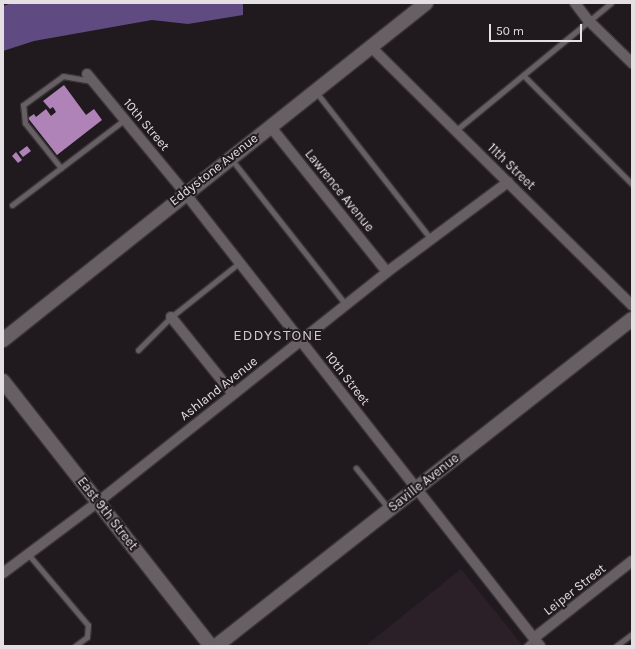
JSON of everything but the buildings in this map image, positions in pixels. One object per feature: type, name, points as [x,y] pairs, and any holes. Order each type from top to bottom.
[{"type":"street","name":"Eddystone Avenue","points":[[3,340],[230,157],[372,48],[426,3]]},
{"type":"street","points":[[575,3],[588,20],[632,63]]},
{"type":"street","name":"11th Street","points":[[372,48],[632,305]]},
{"type":"street","name":"10th Street","points":[[90,77],[185,193],[300,342],[538,642]]},
{"type":"street","name":"Lawrence Avenue","points":[[270,126],[387,272]]},
{"type":"street","name":"Ashland Avenue","points":[[3,572],[98,502],[387,272],[508,182]]},
{"type":"street","points":[[171,317],[233,394]]},
{"type":"street","name":"Saville Avenue","points":[[216,646],[632,319]]},
{"type":"street","name":"East 9th Street","points":[[3,382],[211,646]]},
{"type":"street","name":"Leiper Street","points":[[538,642],[632,561]]},
{"type":"lane","points":[[455,131],[588,20],[611,3]]},
{"type":"lane","points":[[523,74],[632,184]]},
{"type":"lane","points":[[61,168],[25,122],[23,105],[63,76],[90,77]]},
{"type":"lane","points":[[315,91],[431,239]]},
{"type":"lane","points":[[12,205],[124,120]]},
{"type":"lane","points":[[230,157],[346,305]]},
{"type":"lane","points":[[138,350],[171,317],[239,263]]},
{"type":"lane","points":[[356,468],[389,510]]},
{"type":"lane","points":[[28,553],[88,625],[87,637],[75,646]]},
{"type":"lane","points":[[616,646],[632,634]]},
{"type":"lane","points":[[526,646],[538,642]]},
{"type":"shaded area","points":[[12,3],[243,3],[243,15],[188,24],[152,20],[34,41],[3,51],[3,6]]},
{"type":"shaded area","points":[[461,569],[523,646],[365,646]]},
{"type":"district","name":"EDDYSTONE","points":[[278,336]]}]
